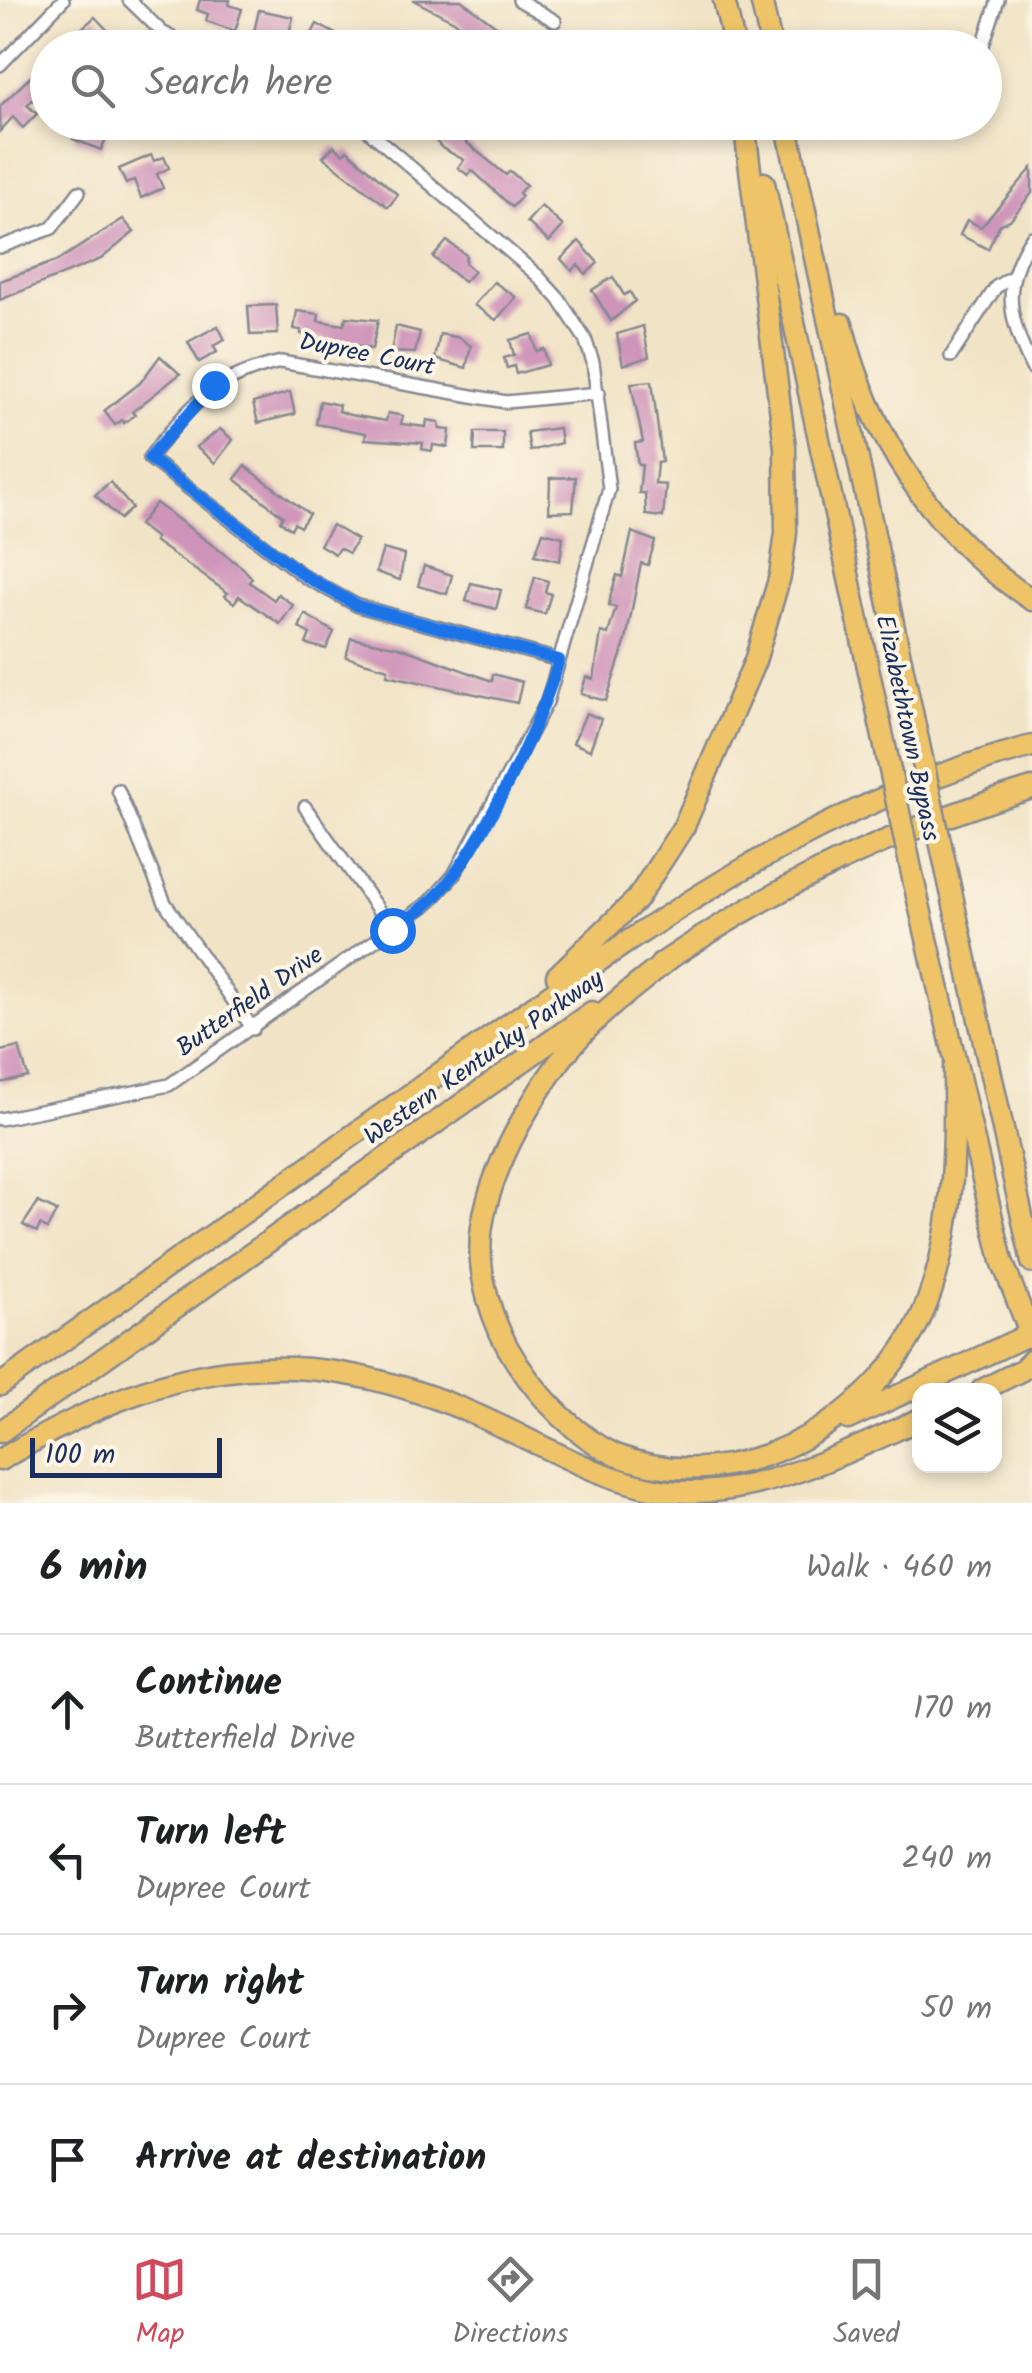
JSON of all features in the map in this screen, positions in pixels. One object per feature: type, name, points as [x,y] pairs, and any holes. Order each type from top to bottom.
[{"type":"highway","points":[[724,0],[730,30]]},
{"type":"highway","points":[[761,0],[768,30]]},
{"type":"highway","points":[[362,1129],[566,969],[637,899],[684,826],[754,661],[780,576],[788,490],[750,140]]},
{"type":"highway","name":"Elizabethtown Bypass","points":[[752,140],[954,1068],[1002,1261],[1031,1335]]},
{"type":"highway","name":"Elizabethtown Bypass","points":[[792,140],[1032,1262]]},
{"type":"highway","points":[[793,140],[845,339],[878,424],[900,464],[956,535],[1032,600]]},
{"type":"highway","name":"Western Kentucky Parkway","points":[[0,1385],[659,920],[745,866],[834,818],[972,764],[1032,746]]},
{"type":"highway","name":"Western Kentucky Parkway","points":[[0,1432],[669,959],[747,908],[884,838],[1032,788]]},
{"type":"highway","points":[[669,959],[592,1024],[558,1066],[500,1164],[482,1228],[485,1285],[501,1339],[533,1387],[576,1428],[616,1455],[664,1470],[717,1472],[766,1458],[1031,1335]]},
{"type":"highway","points":[[824,1430],[872,1388],[901,1353],[928,1301],[956,1152],[954,1068]]},
{"type":"highway","points":[[996,1383],[1032,1360]]},
{"type":"highway","points":[[0,1460],[127,1394],[168,1381],[254,1367],[340,1372],[383,1381],[466,1410],[616,1477],[661,1490],[711,1492],[768,1481],[912,1422]]},
{"type":"highway","points":[[1002,1384],[1032,1377]]},
{"type":"street","points":[[34,30],[63,0]]},
{"type":"street","points":[[129,0],[160,30]]},
{"type":"street","points":[[519,0],[555,21]]},
{"type":"street","points":[[988,30],[998,0]]},
{"type":"street","points":[[0,66],[30,35]]},
{"type":"street","name":"Butterfield Drive","points":[[0,1119],[169,1085],[430,902],[454,875],[547,702],[609,489],[599,393],[585,339],[558,299],[378,140]]},
{"type":"street","points":[[0,247],[52,228],[78,192]]},
{"type":"street","points":[[951,356],[996,287],[1010,278],[1032,238]]},
{"type":"street","points":[[1010,278],[1012,316],[1032,368]]},
{"type":"street","name":"Dupree Court","points":[[559,660],[358,606],[305,576],[149,458],[214,385],[244,370],[281,362],[506,402],[599,393]]},
{"type":"street","points":[[118,790],[165,903],[253,1029]]},
{"type":"street","points":[[305,808],[392,930]]},
{"type":"building","points":[[200,0],[230,0],[229,5],[242,9],[235,30],[206,21],[208,14],[197,10]]},
{"type":"building","points":[[413,0],[461,0],[502,30],[465,30]]},
{"type":"building","points":[[259,10],[293,17],[290,30],[254,30]]},
{"type":"building","points":[[95,17],[107,30],[80,30]]},
{"type":"building","points":[[30,77],[30,121],[23,128],[13,117],[0,131],[0,106]]},
{"type":"building","points":[[76,140],[105,140],[101,150]]},
{"type":"building","points":[[435,140],[464,140],[506,175],[510,171],[526,185],[519,193],[522,196],[512,207],[472,170],[468,175],[458,168],[464,160]]},
{"type":"building","points":[[334,146],[343,154],[347,150],[398,195],[388,207],[323,157]]},
{"type":"building","points":[[151,155],[154,161],[164,157],[169,168],[157,174],[163,188],[141,198],[134,180],[126,184],[119,169]]},
{"type":"building","points":[[1032,168],[1032,193],[1010,220],[1000,224],[988,249],[960,235],[967,220],[981,227]]},
{"type":"building","points":[[541,206],[563,226],[549,242],[527,222]]},
{"type":"building","points":[[123,219],[134,232],[101,259],[0,300],[0,281],[57,261]]},
{"type":"building","points":[[447,241],[466,255],[465,263],[474,271],[464,282],[433,257]]},
{"type":"building","points":[[579,241],[598,263],[586,274],[578,265],[572,271],[561,259]]},
{"type":"building","points":[[613,277],[624,295],[630,292],[635,301],[611,321],[592,290]]},
{"type":"building","points":[[494,282],[516,297],[496,320],[474,305]]},
{"type":"building","points":[[276,305],[278,334],[250,335],[248,306]]},
{"type":"building","points":[[297,311],[319,314],[318,321],[344,325],[346,317],[378,320],[372,349],[301,334],[301,330],[294,329]]},
{"type":"building","points":[[218,326],[225,340],[213,346],[217,352],[199,362],[188,342]]},
{"type":"building","points":[[396,326],[420,332],[415,353],[391,352]]},
{"type":"building","points":[[643,326],[649,357],[623,365],[617,334]]},
{"type":"building","points":[[440,334],[460,338],[471,346],[466,368],[435,359]]},
{"type":"building","points":[[532,334],[536,351],[544,349],[548,365],[516,374],[514,366],[507,368],[504,358],[514,355],[510,340]]},
{"type":"building","points":[[160,356],[180,374],[132,412],[135,415],[115,425],[104,411],[140,383]]},
{"type":"building","points":[[652,381],[662,462],[657,463],[655,484],[666,485],[663,517],[646,515],[645,493],[639,493],[642,465],[638,465],[635,443],[643,442],[631,383]]},
{"type":"building","points":[[290,392],[295,414],[258,423],[253,403]]},
{"type":"building","points":[[320,401],[339,405],[338,411],[350,415],[386,421],[388,413],[403,416],[401,424],[426,427],[427,420],[439,422],[440,429],[450,430],[448,447],[433,445],[432,451],[422,449],[423,443],[365,439],[366,433],[316,424]]},
{"type":"building","points":[[559,428],[561,443],[530,451],[527,432]]},
{"type":"building","points":[[220,429],[233,440],[215,463],[196,447]]},
{"type":"building","points":[[475,432],[503,432],[503,451],[474,451]]},
{"type":"building","points":[[245,466],[309,514],[300,527],[294,523],[291,529],[280,521],[283,516],[235,479]]},
{"type":"building","points":[[576,477],[573,511],[549,512],[550,478]]},
{"type":"building","points":[[110,482],[132,508],[120,519],[95,495]]},
{"type":"building","points":[[156,503],[243,568],[252,578],[249,582],[274,600],[278,594],[293,605],[280,624],[239,596],[234,603],[225,596],[228,593],[154,541],[156,538],[139,525]]},
{"type":"building","points":[[332,525],[357,540],[349,553],[339,548],[335,554],[320,545]]},
{"type":"building","points":[[543,532],[563,537],[560,561],[535,555]]},
{"type":"building","points":[[632,532],[655,541],[648,565],[641,563],[626,640],[606,701],[581,694],[586,677],[594,679],[601,632],[608,634],[616,607],[609,606],[611,594],[617,575],[622,577]]},
{"type":"building","points":[[383,549],[404,555],[400,580],[376,572]]},
{"type":"building","points":[[424,566],[452,575],[447,594],[418,586]]},
{"type":"building","points":[[535,577],[548,581],[545,592],[551,594],[545,614],[526,609]]},
{"type":"building","points":[[471,583],[501,590],[496,609],[466,601]]},
{"type":"building","points":[[305,614],[334,632],[326,649],[306,644],[310,634],[299,628]]},
{"type":"building","points":[[351,638],[399,647],[492,681],[493,674],[522,682],[517,703],[387,675],[388,669],[346,657]]},
{"type":"building","points":[[586,713],[601,719],[590,750],[573,743]]},
{"type":"building","points":[[19,1047],[28,1077],[0,1083],[0,1051]]},
{"type":"building","points":[[38,1202],[57,1211],[47,1229],[40,1225],[37,1232],[23,1225]]},
{"type":"route","points":[[214,385],[149,458],[182,485],[305,576],[358,606],[559,660],[547,702],[454,875],[430,902],[392,930]]}]
